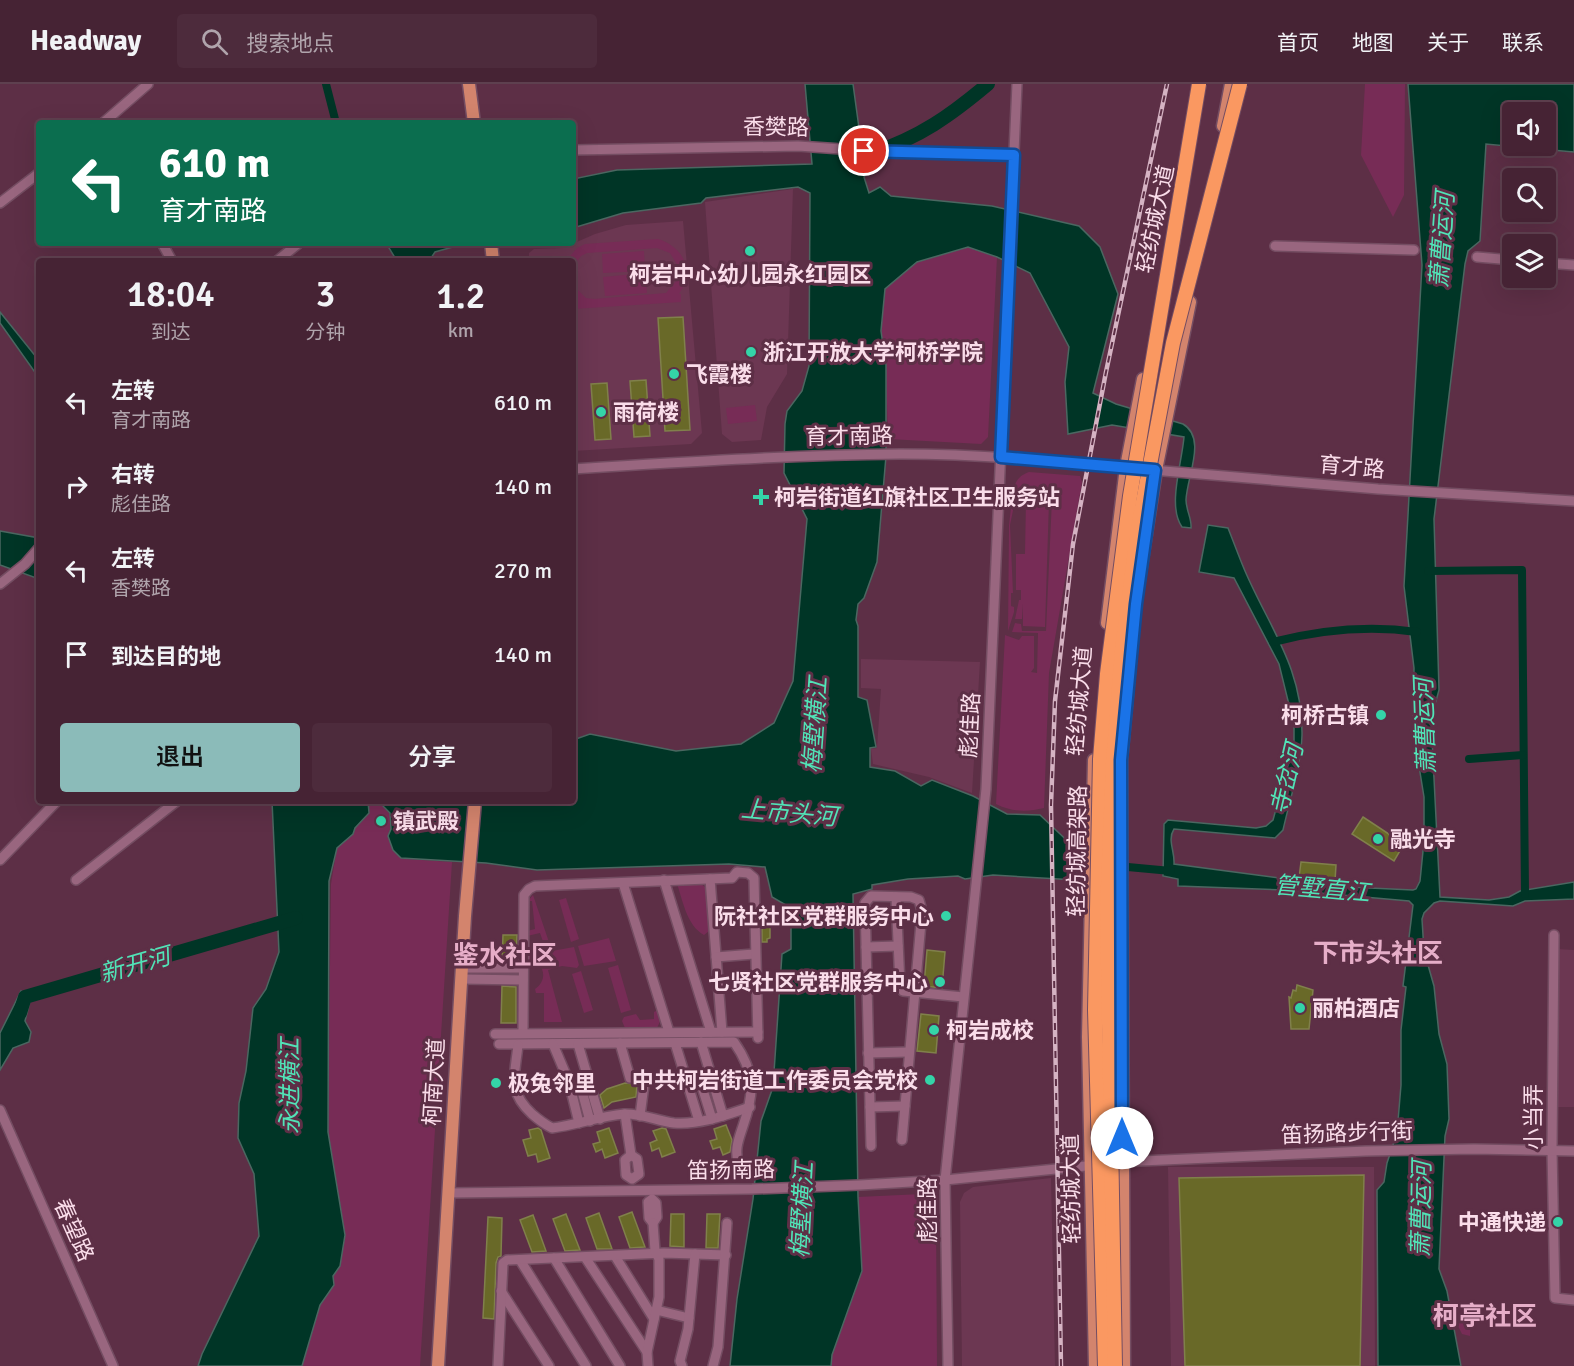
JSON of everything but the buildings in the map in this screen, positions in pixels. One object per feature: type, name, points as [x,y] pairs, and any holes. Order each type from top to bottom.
[{"type":"highway","name":"轻纺城高架路","points":[[1105,1366],[1095,1010],[1100,759],[1120,565],[1185,158],[1199,84]]},
{"type":"highway","name":"轻纺城高架路","points":[[1115,1366],[1107,909],[1113,761],[1122,649],[1138,528],[1173,344],[1240,84]]},
{"type":"main road","points":[[469,84],[474,120]]},
{"type":"main road","name":"轻纺城大道","points":[[1095,1366],[1088,1036],[1092,785],[1110,593],[1126,467],[1204,84]]},
{"type":"main road","points":[[1124,1366],[1121,760],[1136,604],[1155,470],[1231,84]]},
{"type":"main road","name":"柯南大道","points":[[438,1366],[466,896],[475,804]]},
{"type":"street","points":[[106,120],[148,84]]},
{"type":"street","name":"彪佳路","points":[[948,1366],[945,1180],[986,789],[1017,84]]},
{"type":"street","name":"香樊路","points":[[576,150],[798,146],[885,152],[1014,155]]},
{"type":"street","points":[[0,203],[36,175]]},
{"type":"street","points":[[282,258],[296,246]]},
{"type":"street","points":[[1275,246],[1414,250]]},
{"type":"street","points":[[1478,257],[1502,259]]},
{"type":"street","points":[[1556,263],[1574,265]]},
{"type":"street","name":"育才南路","points":[[576,469],[772,456],[901,454],[1001,457],[1126,467]]},
{"type":"street","name":"育才路","points":[[1126,467],[1378,489],[1574,501]]},
{"type":"street","points":[[0,584],[25,564],[36,551]]},
{"type":"street","points":[[0,860],[54,804]]},
{"type":"street","points":[[76,880],[173,804]]},
{"type":"street","points":[[495,1034],[667,1028],[758,1035],[754,954],[754,878],[748,873],[737,872],[732,878],[535,886],[529,889],[524,895],[523,1032]]},
{"type":"street","points":[[710,879],[722,1032]]},
{"type":"street","points":[[664,880],[711,1032]]},
{"type":"street","points":[[623,882],[667,1028]]},
{"type":"street","points":[[871,1146],[865,903],[870,896],[919,900],[922,911],[902,1140]]},
{"type":"street","points":[[896,897],[900,985],[903,991],[963,997]]},
{"type":"street","name":"小当弄","points":[[1554,935],[1552,1150],[1556,1298],[1574,1300]]},
{"type":"street","points":[[866,947],[898,946]]},
{"type":"street","points":[[716,957],[754,954]]},
{"type":"street","points":[[461,973],[523,968]]},
{"type":"street","points":[[461,973],[523,980]]},
{"type":"street","points":[[667,1028],[677,1018]]},
{"type":"street","points":[[675,1042],[699,1121]]},
{"type":"street","points":[[701,1042],[723,1116]]},
{"type":"street","points":[[500,1044],[734,1042],[747,1060],[753,1091],[750,1107],[736,1144],[739,1167]]},
{"type":"street","points":[[620,1043],[630,1078],[645,1077],[640,1116]]},
{"type":"street","points":[[553,1044],[569,1082],[579,1123]]},
{"type":"street","points":[[578,1044],[595,1120]]},
{"type":"street","points":[[518,1045],[514,1088],[523,1106],[552,1128],[625,1114],[672,1123],[699,1121],[750,1107]]},
{"type":"street","points":[[868,1053],[908,1052]]},
{"type":"street","points":[[704,1090],[712,1119]]},
{"type":"street","points":[[582,1091],[595,1120]]},
{"type":"street","points":[[870,1107],[904,1106]]},
{"type":"street","name":"春望路","points":[[0,1110],[113,1366]]},
{"type":"street","points":[[625,1114],[631,1155],[637,1159],[639,1174],[632,1179],[633,1191]]},
{"type":"street","name":"笛扬路步行街","points":[[1122,1161],[1366,1151],[1574,1150]]},
{"type":"street","name":"笛扬南路","points":[[448,1193],[633,1191],[652,1195],[945,1180],[1122,1161]]},
{"type":"street","points":[[648,1366],[647,1352],[659,1297],[659,1259],[655,1251],[653,1223],[649,1218],[648,1202],[652,1195]]},
{"type":"street","points":[[713,1366],[718,1347],[727,1223]]},
{"type":"street","points":[[682,1366],[680,1361],[689,1318],[694,1254]]},
{"type":"street","points":[[498,1366],[503,1263],[507,1260],[726,1255]]},
{"type":"street","points":[[615,1256],[655,1314],[689,1318]]},
{"type":"street","points":[[585,1257],[647,1352]]},
{"type":"street","points":[[554,1258],[620,1366]]},
{"type":"street","points":[[520,1260],[586,1366]]},
{"type":"street","points":[[501,1291],[549,1366]]},
{"type":"shaded area","points":[[1365,84],[1405,84],[1404,195],[1393,217],[1361,155]]},
{"type":"shaded area","points":[[793,189],[787,374],[767,407],[761,440],[732,442],[722,434],[705,202]]},
{"type":"shaded area","points":[[683,221],[702,433],[691,444],[576,451],[576,258],[529,258],[529,253],[534,249],[576,246],[576,242],[595,234],[626,225]]},
{"type":"shaded area","points":[[658,239],[667,243],[680,254],[686,269],[684,285],[679,294],[681,294],[681,302],[576,309],[576,288],[586,298],[594,299],[666,293],[677,280],[678,266],[670,253],[657,248],[587,253],[576,262],[576,258],[569,258],[577,248],[585,244]]},
{"type":"shaded area","points":[[968,247],[997,257],[988,437],[981,444],[888,439],[886,365],[881,331],[885,288],[917,262]]},
{"type":"shaded area","points":[[644,251],[645,271],[603,273],[602,254]]},
{"type":"shaded area","points":[[645,273],[647,293],[605,296],[603,277]]},
{"type":"shaded area","points":[[755,405],[757,421],[728,424],[726,408]]},
{"type":"shaded area","points":[[1029,472],[1080,476],[1082,482],[1049,673],[1044,808],[1020,810],[1008,809],[996,804],[1005,635],[1019,640],[1022,636],[1034,636],[1034,668],[1031,672],[1037,673],[1038,633],[1012,632],[1015,623],[1021,624],[1022,631],[1046,631],[1052,499],[1012,497],[1017,481]]},
{"type":"shaded area","points":[[1012,499],[1015,501],[1010,525],[1013,593],[1011,593],[1011,606],[1014,607],[1014,612],[1008,631],[1009,525]]},
{"type":"shaded area","points":[[1026,500],[1049,501],[1045,627],[1023,626],[1023,604],[1022,619],[1015,619],[1019,600],[1021,600],[1021,590],[1016,590],[1016,554],[1025,554]]},
{"type":"shaded area","points":[[861,659],[980,662],[972,793],[929,777],[873,764],[871,749],[877,748],[881,689],[861,688]]},
{"type":"shaded area","points":[[368,804],[383,804],[390,813],[391,829],[388,837],[397,855],[407,859],[452,862],[420,1366],[302,1366],[320,1305],[334,1285],[333,1276],[340,1266],[345,1235],[328,1132],[331,884],[337,848],[353,834],[355,828],[369,813]]},
{"type":"shaded area","points":[[676,881],[699,882],[707,889],[709,931],[704,935],[689,919]]},
{"type":"shaded area","points":[[533,895],[552,951],[574,947],[579,965],[577,968],[562,966],[548,970],[562,1022],[544,1022],[544,993],[536,993],[535,989],[542,981],[543,971],[538,964],[528,959],[528,954],[546,950],[540,933],[527,936],[527,931],[535,929],[532,901],[528,901]]},
{"type":"shaded area","points":[[566,898],[579,939],[571,942],[559,900]]},
{"type":"shaded area","points":[[609,938],[616,961],[584,966],[578,946]]},
{"type":"shaded area","points":[[1557,949],[1574,950],[1574,1107],[1558,1107]]},
{"type":"shaded area","points":[[618,965],[631,1010],[621,1013],[608,968]]},
{"type":"shaded area","points":[[581,971],[593,1010],[584,1013],[572,974]]},
{"type":"shaded area","points":[[658,1010],[662,1017],[657,1028],[625,1028],[622,1021],[624,1017],[636,1014],[640,1020],[654,1019],[654,1012]]},
{"type":"shaded area","points":[[1168,1167],[1374,1167],[1375,1366],[1171,1366]]},
{"type":"shaded area","points":[[1051,1178],[1055,1366],[962,1366],[960,1202],[964,1193],[973,1187]]},
{"type":"shaded area","points":[[922,1194],[930,1200],[936,1213],[937,1366],[831,1366],[832,1355],[862,1271],[858,1197]]},
{"type":"shaded area","points":[[1463,1302],[1471,1302],[1470,1336],[1462,1334],[1458,1326]]},
{"type":"water","points":[[805,84],[853,84],[859,128],[873,144],[876,158],[864,177],[869,193],[880,187],[891,196],[992,206],[1079,226],[1100,247],[1118,294],[1093,393],[1116,404],[1183,424],[1190,430],[1195,448],[1186,500],[1191,528],[1182,527],[1176,508],[1184,437],[1112,425],[1068,434],[1065,382],[1069,347],[1030,273],[997,257],[968,247],[917,262],[885,289],[881,331],[886,365],[886,456],[877,562],[864,598],[858,604],[856,620],[858,626],[858,697],[867,700],[876,747],[870,748],[870,767],[895,771],[921,786],[932,780],[973,796],[1007,814],[1040,815],[1078,851],[1076,880],[993,875],[965,879],[958,876],[908,879],[872,885],[872,889],[853,894],[858,1197],[862,1271],[832,1355],[831,1366],[730,1366],[737,1299],[753,1199],[761,1121],[773,1087],[782,954],[791,949],[791,908],[772,897],[765,867],[729,864],[537,870],[486,863],[401,858],[393,850],[388,836],[391,829],[390,813],[383,804],[576,804],[576,739],[590,734],[676,751],[741,744],[774,723],[793,681],[807,519],[784,473],[787,411],[802,391],[809,366],[810,193],[798,187],[706,198],[701,203],[623,213],[576,227],[576,178],[617,170],[812,164]]},
{"type":"water","points":[[1408,84],[1574,84],[1574,152],[1556,150],[1556,102],[1502,102],[1502,145],[1486,144],[1480,241],[1468,251],[1465,264],[1434,519],[1439,690],[1431,719],[1440,897],[1489,900],[1509,897],[1520,891],[1574,882],[1574,899],[1525,901],[1513,906],[1440,901],[1434,903],[1424,913],[1422,919],[1424,951],[1434,986],[1439,1034],[1447,1064],[1449,1119],[1445,1136],[1439,1269],[1447,1291],[1461,1366],[1378,1366],[1377,1190],[1384,1182],[1387,1163],[1397,1133],[1401,1085],[1401,1030],[1406,987],[1403,986],[1413,905],[1409,901],[1285,890],[1178,886],[1178,879],[1163,876],[1164,824],[1168,820],[1256,828],[1266,826],[1273,820],[1294,743],[1294,725],[1279,664],[1234,578],[1199,572],[1208,525],[1228,528],[1245,571],[1291,669],[1301,711],[1300,759],[1283,830],[1275,838],[1174,829],[1171,841],[1174,864],[1348,887],[1416,889],[1420,881],[1424,841],[1424,797],[1413,729],[1414,668],[1404,586],[1422,265]]},
{"type":"water","points":[[388,246],[456,246],[435,252],[431,258],[395,258]]},
{"type":"water","points":[[0,312],[36,357],[36,374],[0,323]]},
{"type":"water","points":[[0,531],[36,537],[36,578],[0,565]]},
{"type":"water","name":"永进横江","points":[[272,804],[368,804],[369,813],[355,828],[353,834],[337,848],[329,881],[328,1132],[345,1235],[340,1266],[333,1276],[334,1285],[320,1305],[302,1366],[198,1366],[259,1236],[254,1174],[238,1138],[239,1103],[246,1071],[253,1008],[266,989],[279,952]]},
{"type":"water","points":[[21,991],[30,1001],[25,1021],[31,1032],[29,1042],[13,1048],[0,1070],[0,1033]]},
{"type":"waterway","points":[[326,84],[335,120]]},
{"type":"waterway","points":[[873,153],[920,133],[961,106],[988,84]]},
{"type":"waterway","points":[[1428,571],[1522,570],[1525,894]]},
{"type":"waterway","points":[[1273,642],[1308,634],[1344,630],[1380,629],[1417,632]]},
{"type":"waterway","points":[[1469,759],[1523,755]]},
{"type":"waterway","name":"管墅直江","points":[[1117,866],[1171,871]]},
{"type":"waterway","name":"新开河","points":[[20,1013],[25,997],[296,918]]},
{"type":"railway","points":[[1061,1366],[1051,805],[1055,701],[1073,544],[1106,372],[1167,84]]},
{"type":"place","name":"柯岩中心幼儿园永红园区","points":[[750,251]]},
{"type":"place","name":"浙江开放大学柯桥学院","points":[[751,352]]},
{"type":"place","name":"飞霞楼","points":[[674,374]]},
{"type":"place","name":"雨荷楼","points":[[601,412]]},
{"type":"place","name":"柯岩街道红旗社区卫生服务站","points":[[761,497]]},
{"type":"place","name":"柯桥古镇","points":[[1381,715]]},
{"type":"place","name":"镇武殿","points":[[381,821]]},
{"type":"place","name":"融光寺","points":[[1378,839]]},
{"type":"place","name":"阮社社区党群服务中心","points":[[946,916]]},
{"type":"place","name":"七贤社区党群服务中心","points":[[940,982]]},
{"type":"place","name":"丽柏酒店","points":[[1300,1008]]},
{"type":"place","name":"柯岩成校","points":[[934,1030]]},
{"type":"place","name":"中共柯岩街道工作委员会党校","points":[[930,1080]]},
{"type":"place","name":"极兔邻里","points":[[496,1083]]},
{"type":"place","name":"中通快递","points":[[1558,1222]]},
{"type":"district","name":"下市头社区","points":[[1378,954]]},
{"type":"district","name":"鉴水社区","points":[[505,956]]},
{"type":"district","name":"柯亭社区","points":[[1485,1317]]},
{"type":"route","points":[[864,151],[1014,155],[1001,457],[1155,470],[1136,604],[1121,760],[1122,1138]]},
{"type":"water label","name":"萧曹运河","points":[[1442,240]]},
{"type":"water label","name":"梅墅横江","points":[[815,725]]},
{"type":"water label","name":"萧曹运河","points":[[1425,726]]},
{"type":"water label","name":"寺岔河","points":[[1287,779]]},
{"type":"water label","name":"上市头河","points":[[789,813]]},
{"type":"water label","name":"萧曹运河","points":[[1421,1209]]},
{"type":"water label","name":"梅墅横江","points":[[802,1210]]}]
